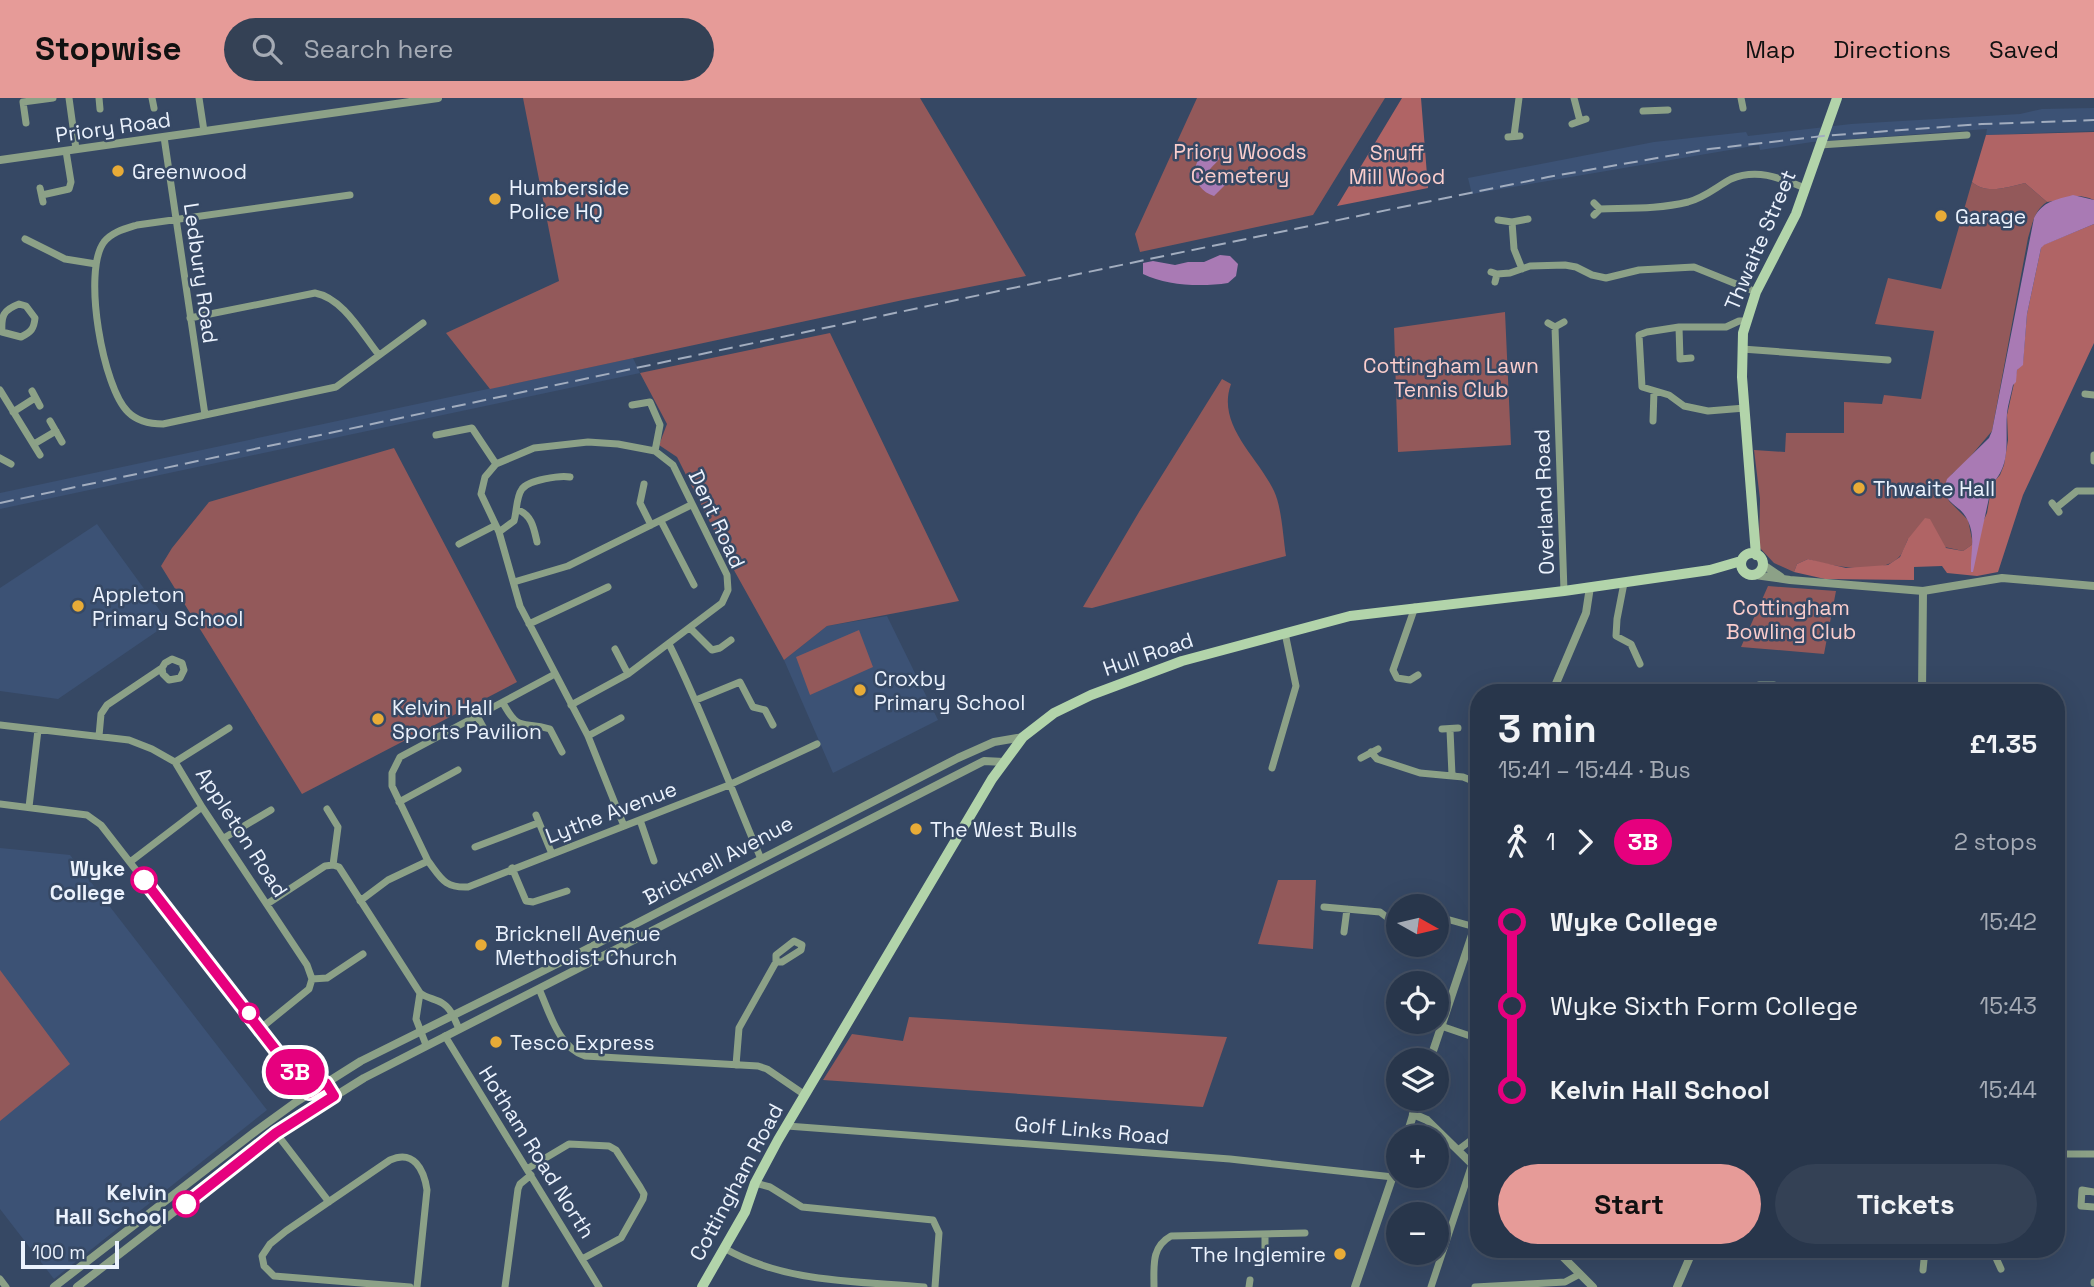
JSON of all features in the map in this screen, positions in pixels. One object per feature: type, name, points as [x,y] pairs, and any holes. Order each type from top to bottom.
[{"type":"main road","name":"Thwaite Street","points":[[1752,575],[1760,571],[1751,559],[1754,526],[1742,349],[1745,321],[1756,292],[1796,214],[1837,98]]},
{"type":"main road","name":"Hull Road","points":[[804,1095],[953,841],[1004,762],[1023,737],[1054,713],[1091,695],[1182,661],[1350,615],[1624,583],[1710,570],[1751,559]]},
{"type":"main road","points":[[1751,559],[1742,570],[1752,575]]},
{"type":"main road","name":"Hull Road","points":[[1710,570],[1752,575]]},
{"type":"main road","name":"Cottingham Road","points":[[702,1287],[745,1212],[755,1183],[804,1095]]},
{"type":"street","points":[[26,123],[23,102],[53,98]]},
{"type":"street","points":[[69,98],[76,149]]},
{"type":"street","points":[[99,98],[100,109]]},
{"type":"street","points":[[152,98],[154,108]]},
{"type":"street","points":[[199,98],[204,131]]},
{"type":"street","name":"Priory Road","points":[[0,160],[438,98]]},
{"type":"street","points":[[1514,136],[1519,98]]},
{"type":"street","points":[[1574,98],[1579,121]]},
{"type":"street","points":[[1653,109],[1655,98]]},
{"type":"street","points":[[1736,98],[1741,98],[1743,108]]},
{"type":"street","points":[[1643,111],[1668,110]]},
{"type":"street","points":[[1820,145],[1966,135]]},
{"type":"street","name":"Ledbury Road","points":[[163,137],[205,415]]},
{"type":"street","points":[[42,195],[69,189],[71,182],[66,150]]},
{"type":"street","points":[[1596,209],[1688,202],[1709,195],[1731,180],[1753,173],[1766,174],[1805,188]]},
{"type":"street","points":[[350,195],[136,225],[116,232],[104,243],[96,264],[96,312],[102,352],[113,385],[126,410],[148,424],[163,424],[336,387],[423,323]]},
{"type":"street","points":[[1498,219],[1512,222],[1528,219]]},
{"type":"street","points":[[1512,222],[1514,249],[1522,269]]},
{"type":"street","points":[[25,239],[65,258],[96,264]]},
{"type":"street","points":[[1494,276],[1530,266],[1565,265],[1606,278],[1639,270],[1694,267],[1756,292]]},
{"type":"street","points":[[190,318],[315,293],[327,295],[337,303],[379,355]]},
{"type":"street","points":[[19,304],[32,312],[34,326],[30,332],[21,337],[1,332],[2,319],[7,308],[19,304]]},
{"type":"street","points":[[1745,321],[1726,327],[1679,327],[1639,335],[1642,387],[1669,395],[1684,406],[1708,411],[1745,408]]},
{"type":"street","name":"Overland Road","points":[[1564,322],[1552,325],[1564,591]]},
{"type":"street","points":[[1679,327],[1680,359],[1691,358]]},
{"type":"street","points":[[1742,349],[1888,360]]},
{"type":"street","points":[[0,390],[40,456]]},
{"type":"street","points":[[1652,421],[1654,391]]},
{"type":"street","points":[[2085,393],[2094,395]]},
{"type":"street","points":[[13,412],[34,394],[40,405]]},
{"type":"street","points":[[624,826],[588,736],[520,606],[496,529],[481,494],[485,477],[496,464],[534,448],[588,442],[618,443],[655,451],[660,425],[650,402],[632,405]]},
{"type":"street","points":[[50,421],[62,442]]},
{"type":"street","points":[[436,435],[472,428],[496,464]]},
{"type":"street","points":[[34,444],[56,431]]},
{"type":"street","name":"Dent Road","points":[[571,705],[628,674],[669,645],[722,603],[728,590],[727,575],[673,465],[655,451]]},
{"type":"street","points":[[2094,455],[2094,461]]},
{"type":"street","points":[[0,458],[11,464]]},
{"type":"street","points":[[459,544],[514,521],[521,489],[526,485],[561,475],[570,477]]},
{"type":"street","points":[[644,484],[640,503],[651,525]]},
{"type":"street","points":[[2056,507],[2077,491],[2094,491]]},
{"type":"street","points":[[514,582],[569,566],[691,505]]},
{"type":"street","points":[[518,510],[525,512],[530,518],[537,542]]},
{"type":"street","points":[[661,521],[694,585]]},
{"type":"street","points":[[1751,559],[1774,574],[1790,580]]},
{"type":"street","points":[[1752,575],[1923,591],[2002,578],[2094,586]]},
{"type":"street","points":[[1624,583],[1616,636],[1631,644],[1641,667]]},
{"type":"street","points":[[530,624],[608,587]]},
{"type":"street","points":[[1556,684],[1586,613],[1590,587]]},
{"type":"street","points":[[1922,684],[1923,591]]},
{"type":"street","points":[[1415,607],[1393,670],[1397,678],[1410,680],[1418,675]]},
{"type":"street","points":[[691,628],[712,650],[731,640]]},
{"type":"street","points":[[1271,768],[1296,686],[1284,632]]},
{"type":"street","points":[[669,645],[696,700],[761,859]]},
{"type":"street","points":[[615,649],[628,674]]},
{"type":"street","points":[[99,736],[101,715],[107,705],[162,668]]},
{"type":"street","points":[[360,901],[388,880],[428,861],[392,786],[392,773],[400,757],[555,674]]},
{"type":"street","points":[[696,700],[740,682],[753,707],[765,710],[772,725]]},
{"type":"street","points":[[503,703],[512,720],[520,725],[550,729],[562,752]]},
{"type":"street","points":[[477,716],[488,736]]},
{"type":"street","points":[[588,736],[621,719]]},
{"type":"street","name":"Appleton Road","points":[[0,725],[129,740],[175,762],[307,965],[312,979]]},
{"type":"street","points":[[175,762],[229,728]]},
{"type":"street","points":[[1450,729],[1452,775]]},
{"type":"street","points":[[29,807],[37,730]]},
{"type":"street","name":"Bricknell Avenue","points":[[54,1287],[309,1093],[361,1061],[579,953],[958,758],[994,742],[1023,737]]},
{"type":"street","name":"Lythe Avenue","points":[[428,861],[444,883],[456,888],[468,887],[729,785],[813,743]]},
{"type":"street","points":[[1361,758],[1375,750],[1377,759],[1420,773],[1452,775],[1470,780]]},
{"type":"street","name":"Bricknell Avenue","points":[[77,1287],[276,1133],[364,1078],[984,761],[1004,762]]},
{"type":"street","points":[[399,802],[458,770]]},
{"type":"street","points":[[0,804],[88,815],[102,825],[309,1093]]},
{"type":"street","points":[[130,862],[202,807]]},
{"type":"street","points":[[327,809],[338,827],[336,866],[420,993],[443,1003],[453,1014],[459,1029]]},
{"type":"street","points":[[224,838],[271,810]]},
{"type":"street","points":[[475,847],[537,819],[552,854]]},
{"type":"street","points":[[640,820],[654,862]]},
{"type":"street","points":[[267,904],[325,866],[336,866]]},
{"type":"street","points":[[512,868],[526,901],[533,902],[567,891]]},
{"type":"street","points":[[1324,907],[1380,912],[1386,916]]},
{"type":"street","points":[[1343,932],[1347,909]]},
{"type":"street","points":[[1449,920],[1470,926]]},
{"type":"street","points":[[1449,1003],[1470,942]]},
{"type":"street","points":[[261,1028],[309,989],[312,979],[327,978],[363,954]]},
{"type":"street","points":[[736,1065],[738,1028],[776,962]]},
{"type":"street","points":[[539,989],[563,1042],[573,1052],[584,1056],[767,1069],[804,1095]]},
{"type":"street","points":[[420,993],[416,1019],[426,1045]]},
{"type":"street","points":[[1449,1029],[1470,1036]]},
{"type":"street","name":"Hotham Road North","points":[[445,1036],[598,1287]]},
{"type":"street","points":[[1410,1125],[1414,1111]]},
{"type":"street","points":[[1413,1114],[1427,1120],[1470,1161]]},
{"type":"street","name":"Golf Links Road","points":[[787,1126],[1189,1156],[1386,1176]]},
{"type":"street","points":[[276,1133],[329,1202]]},
{"type":"street","points":[[1458,1150],[1470,1141]]},
{"type":"street","points":[[505,1287],[520,1184],[529,1172],[569,1144],[609,1146],[617,1150],[644,1194],[643,1199],[621,1238],[582,1259]]},
{"type":"street","points":[[2065,1154],[2094,1154]]},
{"type":"street","points":[[410,1287],[282,1277],[271,1274],[264,1266],[262,1256],[270,1244],[398,1156],[413,1159],[425,1175],[427,1190],[417,1287]]},
{"type":"street","points":[[214,1165],[223,1176]]},
{"type":"street","points":[[755,1183],[770,1187],[802,1207],[933,1220],[939,1233],[935,1287]]},
{"type":"street","points":[[1432,1287],[1470,1183]]},
{"type":"street","points":[[1355,1287],[1389,1188]]},
{"type":"street","points":[[2094,1191],[2082,1190],[2081,1206],[2094,1207]]},
{"type":"street","points":[[1154,1287],[1156,1251],[1161,1241],[1171,1236],[1305,1233]]},
{"type":"street","points":[[1265,1234],[1265,1248]]},
{"type":"street","points":[[724,1248],[745,1260],[788,1274],[924,1287]]},
{"type":"street","points":[[1564,1258],[1593,1287]]},
{"type":"street","points":[[1677,1287],[1690,1258]]},
{"type":"street","points":[[1923,1270],[1924,1258]]},
{"type":"street","points":[[1996,1258],[2001,1269]]},
{"type":"street","points":[[1475,1287],[1565,1282],[1580,1274]]},
{"type":"street","points":[[0,1279],[6,1287]]},
{"type":"shaded area","points":[[2094,108],[2094,131],[1986,135],[1987,129],[1812,142],[1760,150],[1759,145],[1472,194],[1468,178],[1654,142],[1746,132],[1748,136],[1851,124],[2020,114],[2042,109]]},
{"type":"shaded area","points":[[1213,151],[1219,159],[1208,175],[1213,183],[1221,180],[1225,185],[1214,196],[1200,187],[1195,173],[1199,159]]},
{"type":"shaded area","points":[[2073,195],[2094,200],[2094,224],[2041,248],[2027,314],[2023,365],[2017,370],[2007,410],[2005,460],[1992,484],[1971,572],[1970,527],[1964,515],[1945,493],[1947,479],[1989,438],[1992,431],[2034,218],[2046,205]]},
{"type":"shaded area","points":[[1220,255],[1230,256],[1238,264],[1236,276],[1228,283],[1185,284],[1163,281],[1143,274],[1143,263],[1153,261],[1175,265],[1204,262]]},
{"type":"shaded area","points":[[633,358],[640,373],[0,509],[0,493]]},
{"type":"shaded area","name":"Appleton Primary School","points":[[97,524],[169,623],[58,699],[0,691],[0,588]]},
{"type":"shaded area","name":"Croxby Primary School","points":[[887,616],[938,720],[833,773],[784,660],[827,626]]},
{"type":"shaded area","points":[[0,848],[70,855],[267,1110],[54,1279],[0,1209]]},
{"type":"green space","points":[[523,98],[920,98],[1026,276],[490,389],[446,333],[559,281]]},
{"type":"green space","name":"Priory Woods Cemetery","points":[[1197,98],[1385,98],[1313,215],[1140,252],[1135,234]]},
{"type":"green space","name":"Snuff Mill Wood","points":[[1402,98],[1421,98],[1428,188],[1337,206]]},
{"type":"green space","points":[[2094,132],[2094,200],[2075,196],[2047,202],[2025,183],[1990,189],[1972,182],[1986,135]]},
{"type":"green space","points":[[1972,182],[1990,189],[2025,183],[2047,202],[2036,213],[2028,238],[1992,431],[1952,474],[1946,493],[1949,501],[1968,520],[1973,544],[1963,551],[1908,539],[1898,558],[1879,567],[1841,567],[1808,559],[1797,564],[1794,572],[1774,563],[1759,547],[1760,499],[1754,450],[1785,452],[1786,433],[1844,433],[1844,402],[1882,404],[1884,395],[1921,399],[1934,331],[1875,324],[1888,278],[1941,289]]},
{"type":"green space","points":[[2094,224],[2094,343],[2023,495],[1998,572],[1977,576],[1947,573],[1942,566],[1914,567],[1914,580],[1825,579],[1794,572],[1797,564],[1808,559],[1846,568],[1888,565],[1900,557],[1908,539],[1925,518],[1930,519],[1946,548],[1963,551],[1973,544],[1987,513],[1992,484],[2004,465],[2008,440],[2007,415],[2017,370],[2023,362],[2027,314],[2041,248]]},
{"type":"green space","name":"Cottingham Lawn Tennis Club","points":[[1505,312],[1511,445],[1398,452],[1394,328]]},
{"type":"green space","points":[[830,333],[959,601],[827,626],[784,660],[735,572],[677,457],[659,445],[667,424],[640,373]]},
{"type":"green space","points":[[1222,379],[1231,384],[1228,399],[1234,427],[1277,498],[1286,556],[1092,608],[1083,607],[1139,512]]},
{"type":"green space","points":[[394,448],[517,682],[302,794],[161,566],[209,502]]},
{"type":"green space","name":"Cottingham Bowling Club","points":[[1768,586],[1836,591],[1824,654],[1741,647]]},
{"type":"green space","points":[[859,630],[873,667],[810,695],[796,657]]},
{"type":"green space","points":[[1278,880],[1316,880],[1313,949],[1258,944]]},
{"type":"green space","points":[[0,970],[70,1064],[0,1121]]},
{"type":"green space","points":[[909,1017],[1227,1037],[1203,1107],[823,1080],[852,1034],[903,1041]]},
{"type":"railway","points":[[0,503],[1548,177],[1709,149],[1823,136],[1982,124],[2094,120]]},
{"type":"bus line","name":"3B","points":[[144,880],[309,1093],[326,1083],[334,1096],[276,1133],[186,1204]]},
{"type":"place","name":"Greenwood","points":[[118,171]]},
{"type":"place","name":"Humberside Police HQ","points":[[495,199]]},
{"type":"place","name":"Garage","points":[[1941,216]]},
{"type":"place","name":"Thwaite Hall","points":[[1859,488]]},
{"type":"place","name":"Appleton Primary School","points":[[78,606]]},
{"type":"place","name":"Croxby Primary School","points":[[860,690]]},
{"type":"place","name":"Kelvin Hall Sports Pavilion","points":[[378,719]]},
{"type":"place","name":"The West Bulls","points":[[916,829]]},
{"type":"place","name":"Wyke College","points":[[144,880]]},
{"type":"place","name":"Bricknell Avenue Methodist Church","points":[[481,945]]},
{"type":"place","name":"Tesco Express","points":[[496,1042]]},
{"type":"place","name":"Kelvin Hall School","points":[[186,1204]]},
{"type":"place","name":"The Inglemire","points":[[1340,1254]]}]
